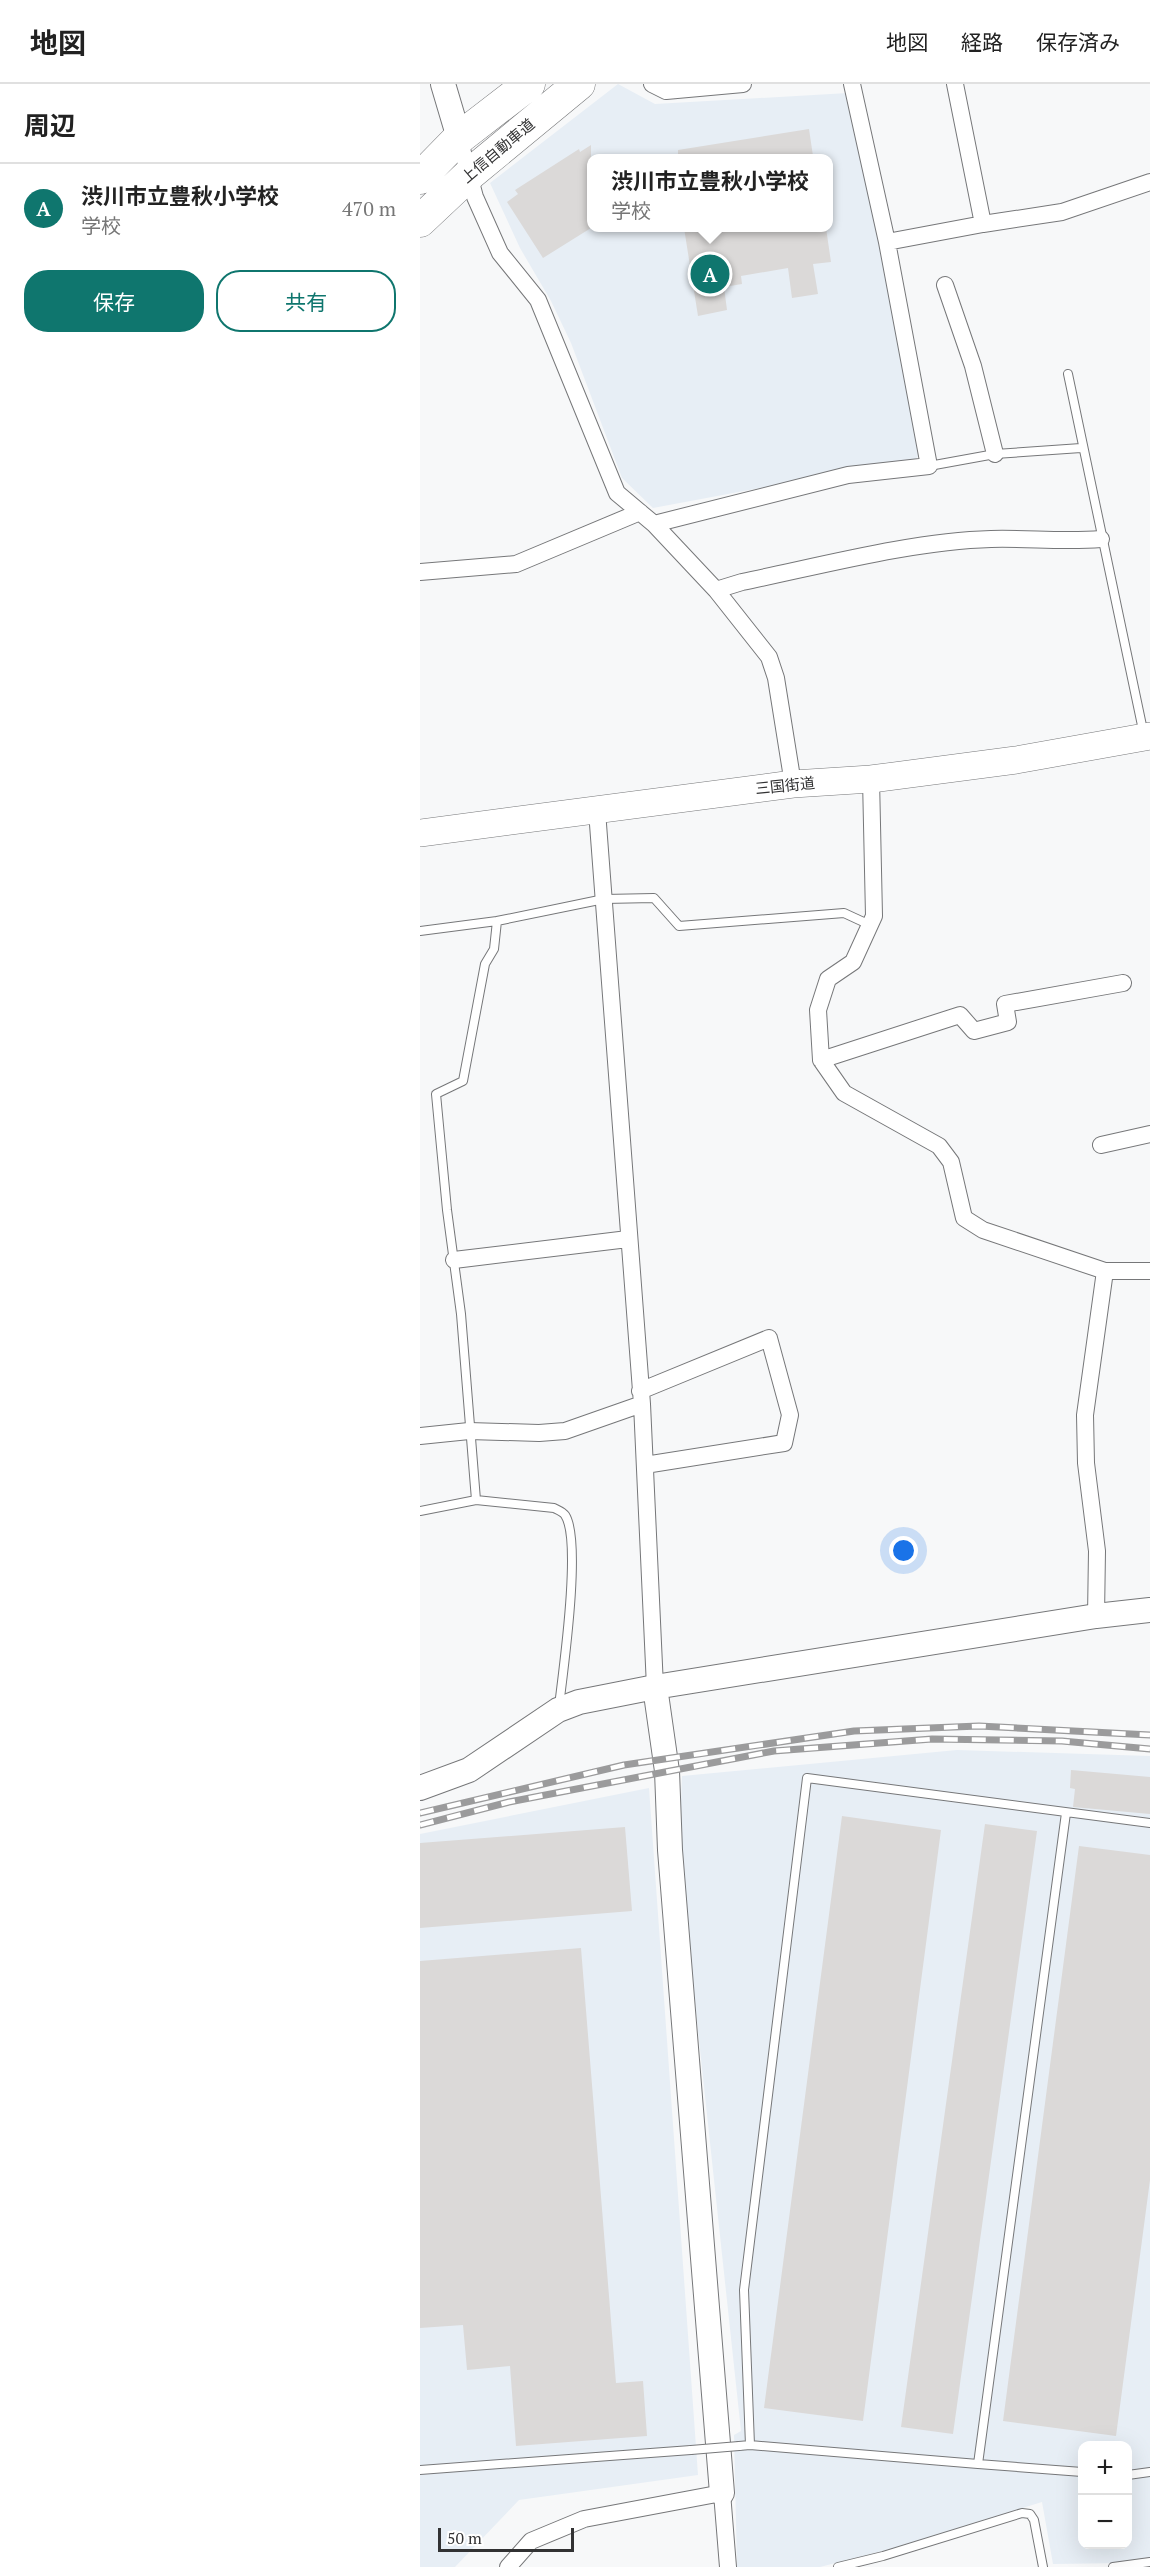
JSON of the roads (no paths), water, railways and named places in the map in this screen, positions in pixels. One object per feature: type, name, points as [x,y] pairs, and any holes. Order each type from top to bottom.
[{"type":"highway","points":[[420,178],[459,138],[529,84]]},
{"type":"highway","name":"上信自動車道","points":[[420,221],[470,174],[579,84]]},
{"type":"main road","name":"三国街道","points":[[420,833],[793,784],[871,779],[1016,760],[1147,736]]},
{"type":"street","points":[[443,84],[475,197],[500,253],[538,300],[617,493],[654,524],[716,590],[769,657],[776,678],[793,784]]},
{"type":"street","points":[[652,84],[666,91],[743,84]]},
{"type":"street","points":[[654,524],[848,475],[929,466],[887,242],[852,84]]},
{"type":"street","points":[[955,84],[984,224]]},
{"type":"street","points":[[887,242],[1062,212],[1150,182]]},
{"type":"street","points":[[945,285],[973,366],[995,454]]},
{"type":"street","points":[[420,572],[516,564],[640,512]]},
{"type":"street","points":[[716,590],[742,582],[923,546],[990,539],[1064,542],[1101,539]]},
{"type":"street","points":[[871,779],[874,916],[853,962],[828,979],[818,1010],[820,1060],[844,1093],[939,1146],[951,1162],[964,1218],[983,1230],[1105,1271],[1150,1271]]},
{"type":"street","points":[[597,811],[641,1397],[656,1687],[667,1771],[673,1886],[728,2567]]},
{"type":"street","points":[[820,1060],[960,1015],[974,1031],[1008,1022],[1005,1004],[1123,983]]},
{"type":"street","points":[[1101,1145],[1150,1134]]},
{"type":"street","points":[[454,1260],[628,1239]]},
{"type":"street","points":[[1096,1616],[1097,1551],[1086,1463],[1085,1415],[1105,1271]]},
{"type":"street","points":[[420,1436],[469,1431],[539,1433],[565,1431],[769,1338],[790,1415],[784,1443],[645,1465]]},
{"type":"street","points":[[420,1788],[469,1770],[558,1710],[579,1702],[656,1687],[1096,1616],[1150,1610]]},
{"type":"street","points":[[508,2567],[531,2541],[584,2519],[722,2493]]},
{"type":"lane","points":[[1068,374],[1081,448],[1147,736]]},
{"type":"lane","points":[[929,466],[995,454],[1081,448]]},
{"type":"lane","points":[[420,930],[497,921],[604,899],[654,898],[679,926],[844,913],[870,925]]},
{"type":"lane","points":[[476,1500],[461,1314],[436,1094],[463,1081],[485,964],[494,949],[497,921]]},
{"type":"lane","points":[[420,1511],[476,1500],[554,1508],[565,1514],[571,1529],[570,1625],[558,1710]]},
{"type":"lane","points":[[750,2445],[744,2290],[807,1778],[1150,1823]]},
{"type":"lane","points":[[978,2464],[1066,1813]]},
{"type":"lane","points":[[420,2470],[750,2445],[1078,2472]]},
{"type":"lane","points":[[1132,2474],[1150,2472]]},
{"type":"lane","points":[[838,2567],[883,2556],[1022,2513],[1030,2514],[1034,2520],[1043,2567]]},
{"type":"lane","points":[[1113,2567],[1150,2562]]},
{"type":"railway","points":[[420,1813],[624,1765],[854,1731],[979,1726],[1150,1735]]},
{"type":"railway","points":[[420,1825],[509,1802],[774,1751],[932,1739],[1062,1741],[1150,1749]]},
{"type":"place","name":"渋川市立豊秋小学校","points":[[710,274]]}]
